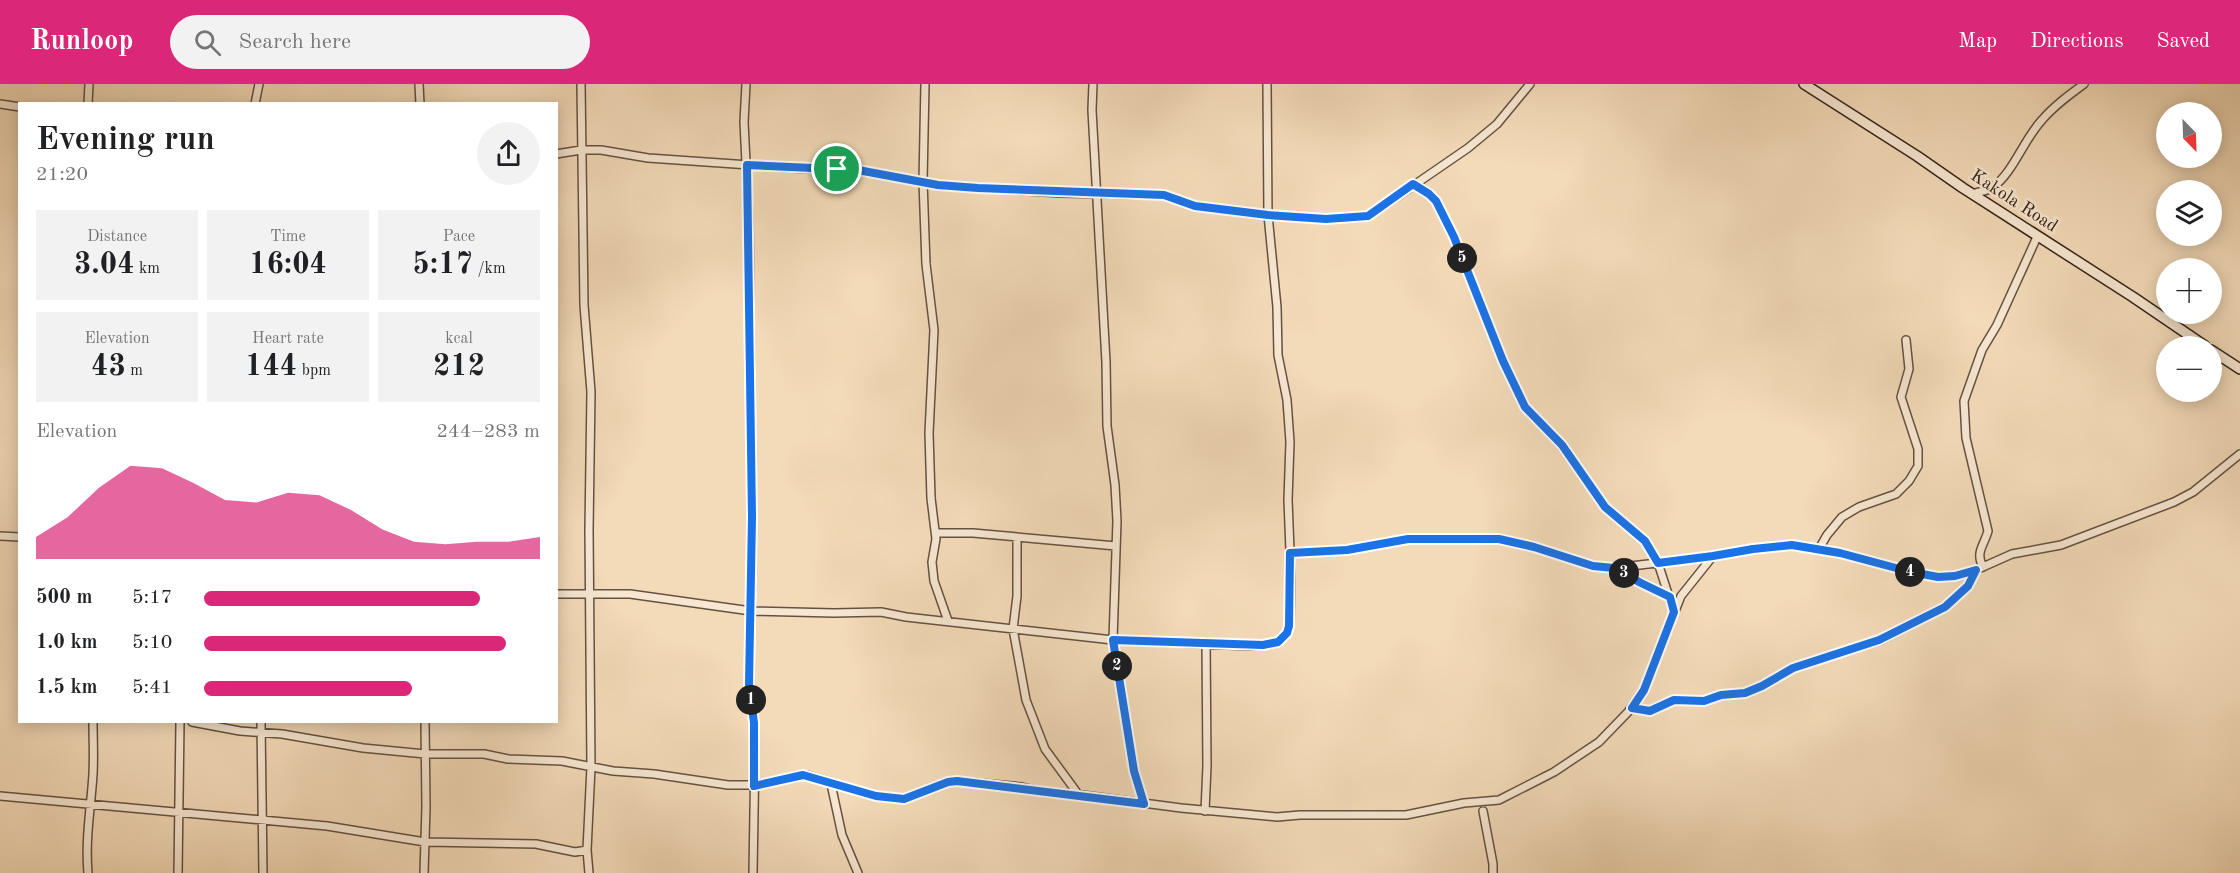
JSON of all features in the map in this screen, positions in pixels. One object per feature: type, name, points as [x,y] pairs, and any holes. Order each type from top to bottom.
[{"type":"main road","name":"Kakola Road","points":[[1804,84],[2190,336]]},
{"type":"main road","points":[[2222,357],[2240,369]]},
{"type":"street","points":[[88,102],[89,84]]},
{"type":"street","points":[[255,102],[259,84]]},
{"type":"street","points":[[419,84],[420,102]]},
{"type":"street","points":[[581,84],[584,305],[591,392],[589,595],[591,767],[587,850],[589,873]]},
{"type":"street","points":[[746,84],[744,122],[750,294],[751,611],[749,684],[754,723],[753,873]]},
{"type":"street","points":[[925,84],[923,181],[927,264],[934,330],[929,455],[931,498],[936,533],[933,571],[948,621]]},
{"type":"street","points":[[1093,84],[1092,110],[1098,194],[1106,400],[1110,458],[1115,485],[1113,640],[1134,771],[1144,804]]},
{"type":"street","points":[[558,594],[630,594],[751,611],[834,614],[881,612],[906,617],[1113,640],[1263,645],[1278,642],[1283,637],[1290,620],[1288,500],[1290,442],[1287,400],[1278,355],[1277,307],[1268,215],[1267,84]]},
{"type":"street","points":[[558,154],[601,150],[641,158],[858,170],[938,185],[1098,194],[1164,195],[1195,206],[1268,215],[1326,219],[1368,216],[1468,148],[1497,124],[1530,84]]},
{"type":"street","points":[[1971,194],[1992,189],[2004,177],[2024,143],[2042,120],[2060,101],[2084,84]]},
{"type":"street","points":[[0,104],[18,107]]},
{"type":"street","points":[[1413,184],[1436,201],[1454,237],[1503,361],[1525,407],[1562,445],[1605,507],[1645,541],[1658,563],[1674,612]]},
{"type":"street","points":[[1632,708],[1650,711],[1674,700],[1704,701],[1721,695],[1745,693],[1803,664],[1879,640],[1945,607],[1968,586],[1980,569],[1979,549],[1986,540],[1988,531],[1966,438],[1964,401],[1982,350],[1997,325],[2037,237]]},
{"type":"street","points":[[1819,549],[1842,517],[1859,507],[1896,494],[1909,481],[1918,466],[1918,449],[1901,397],[1909,369],[1906,340]]},
{"type":"street","points":[[1290,553],[1347,550],[1408,539],[1499,539],[1534,547],[1593,566],[1614,568],[1792,545],[1819,549],[1938,577],[1955,576],[1980,569],[2020,552],[2061,545],[2174,502],[2193,492],[2240,454]]},
{"type":"street","points":[[936,533],[973,533],[1116,546]]},
{"type":"street","points":[[0,536],[18,537]]},
{"type":"street","points":[[1017,538],[1017,596],[1014,629],[1026,700],[1039,735],[1055,764],[1078,794]]},
{"type":"street","points":[[198,723],[363,748],[425,754],[484,754],[508,759],[562,761],[613,771],[654,774],[728,785],[754,786],[803,775],[876,796],[904,799],[948,782],[957,781],[1022,787],[1048,793],[1078,794],[1204,811],[1277,817],[1406,815],[1464,803],[1499,800],[1554,772],[1599,742],[1632,708],[1644,690],[1674,612],[1689,584],[1713,556]]},
{"type":"street","points":[[1614,568],[1670,597]]},
{"type":"street","points":[[1204,811],[1207,766],[1206,642]]},
{"type":"street","points":[[88,873],[87,847],[93,775],[93,723]]},
{"type":"street","points":[[178,873],[180,723]]},
{"type":"street","points":[[261,723],[263,873]]},
{"type":"street","points":[[424,873],[425,723]]},
{"type":"street","points":[[831,784],[842,835],[858,873]]},
{"type":"street","points":[[0,796],[327,826],[424,842],[536,844],[575,852],[587,850]]},
{"type":"street","points":[[1483,811],[1493,873]]},
{"type":"route","points":[[747,165],[837,169],[858,170],[938,185],[1060,193],[1164,195],[1195,206],[1326,219],[1368,216],[1413,184],[1436,201],[1454,237],[1503,361],[1525,407],[1562,445],[1605,507],[1645,541],[1653,551],[1658,563],[1792,545],[1840,553],[1938,577],[1955,576],[1976,570],[1968,586],[1945,607],[1879,640],[1813,660],[1745,693],[1721,695],[1704,701],[1674,700],[1650,711],[1632,708],[1653,670],[1674,612],[1670,597],[1614,568],[1577,562],[1534,547],[1499,539],[1408,539],[1347,550],[1290,553],[1289,626],[1287,633],[1278,642],[1250,646],[1206,642],[1113,640],[1134,771],[1144,804],[1078,794],[1048,793],[1022,787],[957,781],[941,784],[904,799],[876,796],[803,775],[754,786],[754,723],[749,684],[752,517],[747,165]]}]
